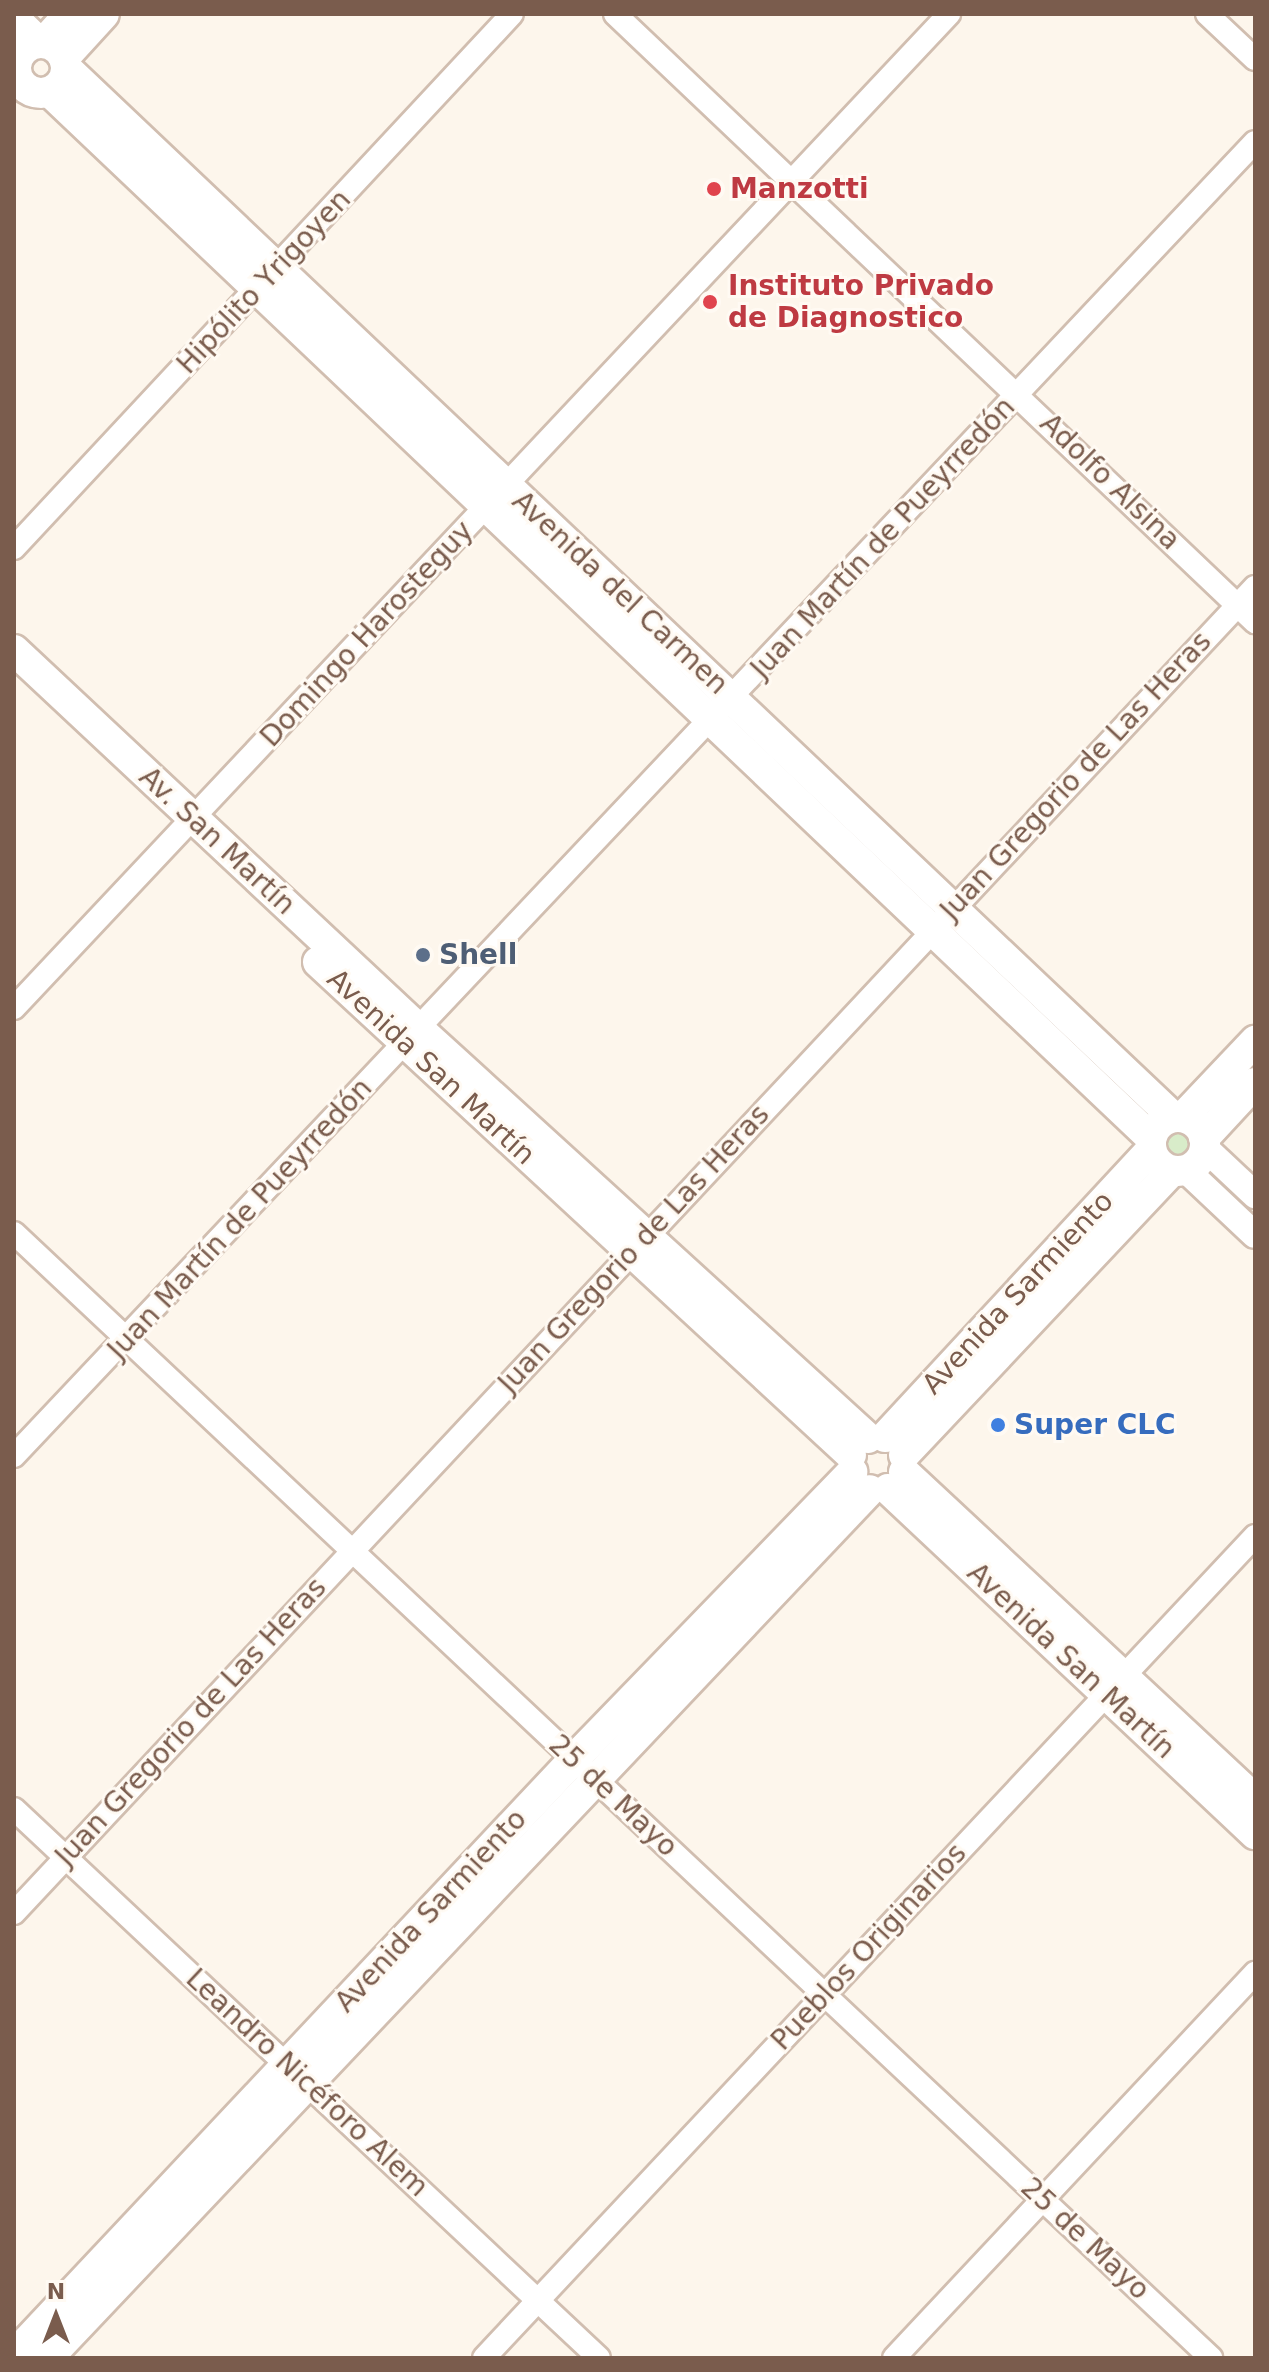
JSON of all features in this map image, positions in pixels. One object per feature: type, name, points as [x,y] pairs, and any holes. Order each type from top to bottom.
[{"type":"main road","points":[[34,70],[69,14]]},
{"type":"main road","points":[[34,70],[104,14]]},
{"type":"main road","name":"Avenida del Carmen","points":[[14,18],[34,70],[267,280],[506,486],[733,698],[953,907],[1178,1144]]},
{"type":"main road","name":"Avenida del Carmen","points":[[267,280],[485,509],[932,930],[1178,1144]]},
{"type":"main road","name":"Av. San Martín","points":[[14,650],[188,825]]},
{"type":"main road","name":"Avenida San Martín","points":[[14,675],[188,825],[412,1037],[878,1463],[1115,1685],[1255,1834]]},
{"type":"main road","name":"Avenida Sarmiento","points":[[14,2355],[297,2073],[878,1463],[1178,1144],[1255,1041]]},
{"type":"main road","name":"Avenida Sarmiento","points":[[1178,1144],[1255,1083]]},
{"type":"main road","name":"Avenida San Martín","points":[[1115,1685],[1255,1799]]},
{"type":"main road","name":"Avenida Sarmiento","points":[[48,2358],[297,2073]]},
{"type":"street","name":"Hipólito Yrigoyen","points":[[14,548],[512,14]]},
{"type":"street","name":"Adolfo Alsina","points":[[615,14],[1255,622]]},
{"type":"street","name":"Domingo Harosteguy","points":[[14,1008],[949,14]]},
{"type":"street","points":[[1207,14],[1255,59]]},
{"type":"street","name":"Juan Martín de Pueyrredón","points":[[14,1456],[127,1340],[1255,142]]},
{"type":"street","name":"Juan Gregorio de Las Heras","points":[[14,1913],[1255,587]]},
{"type":"street","name":"Avenida del Carmen","points":[[1178,1144],[1255,1195]]},
{"type":"street","name":"Avenida del Carmen","points":[[1178,1144],[1255,1235]]},
{"type":"street","name":"25 de Mayo","points":[[14,1233],[1211,2358]]},
{"type":"street","name":"Pueblos Originarios","points":[[484,2358],[1255,1536]]},
{"type":"street","name":"Leandro Nicéforo Alem","points":[[14,1809],[599,2358]]},
{"type":"street","points":[[894,2358],[1255,1973]]},
{"type":"green space","points":[[1178,1131],[1187,1135],[1191,1144],[1187,1153],[1178,1157],[1169,1153],[1165,1144],[1169,1135]]},
{"type":"place","name":"Manzotti","points":[[714,189]]},
{"type":"place","name":"Instituto Privado de Diagnostico","points":[[710,302]]},
{"type":"place","name":"Shell","points":[[423,955]]},
{"type":"place","name":"Super CLC","points":[[998,1425]]}]
